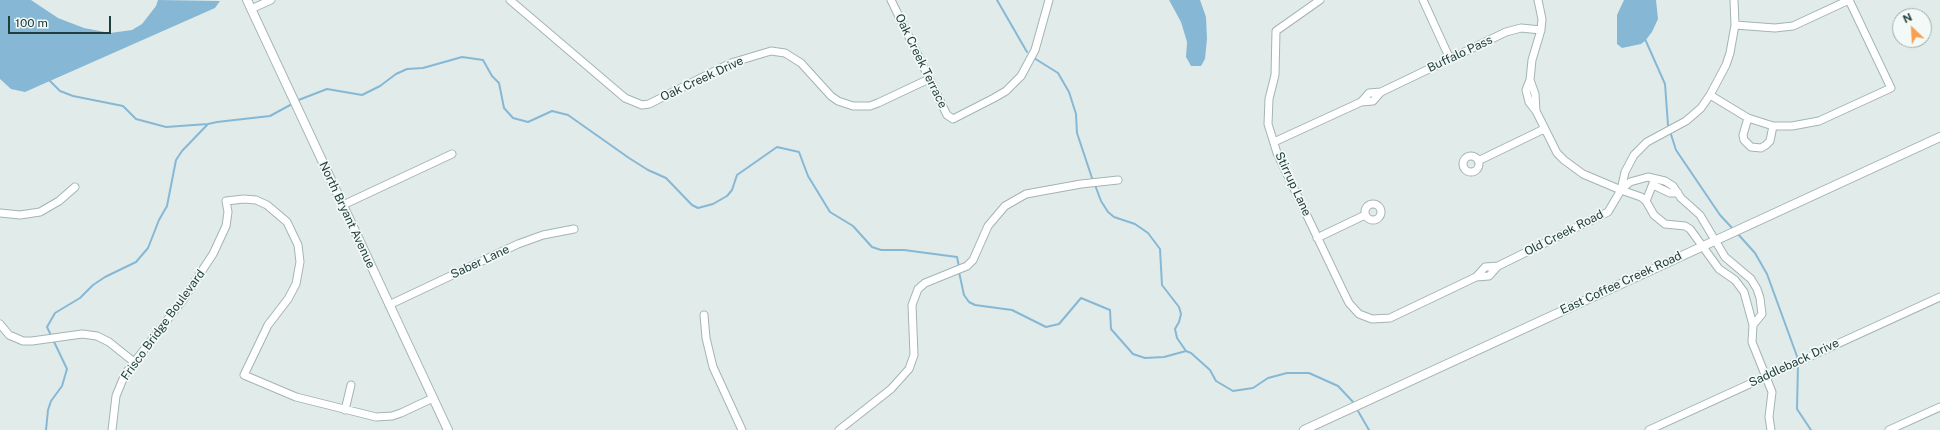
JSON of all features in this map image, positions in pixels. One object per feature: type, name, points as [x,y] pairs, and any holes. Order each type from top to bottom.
[{"type":"street","name":"North Bryant Avenue","points":[[247,0],[448,430]]},
{"type":"street","points":[[251,9],[271,0]]},
{"type":"street","name":"Oak Creek Drive","points":[[510,0],[625,98],[642,105],[649,104],[731,63],[771,51],[785,53],[801,63],[831,96],[838,101],[853,106],[870,106],[929,79]]},
{"type":"street","name":"Oak Creek Terrace","points":[[892,0],[947,115],[953,119],[1006,91],[1022,76],[1035,50],[1049,0]]},
{"type":"street","name":"Stirrup Lane","points":[[1320,0],[1276,31],[1275,75],[1268,112],[1268,124],[1274,142],[1317,238],[1349,303],[1359,314],[1372,319]]},
{"type":"street","points":[[1423,0],[1450,59]]},
{"type":"street","points":[[1538,0],[1542,19],[1541,30],[1532,60],[1530,80],[1526,95],[1536,111],[1557,153],[1572,167],[1621,190],[1641,197],[1646,201],[1654,215],[1660,220],[1671,225],[1685,226],[1690,229],[1719,269],[1735,280],[1744,292],[1753,325],[1752,342],[1772,392],[1769,417],[1771,430]]},
{"type":"street","points":[[1621,190],[1630,160],[1640,149],[1655,138],[1686,121],[1701,108],[1710,95],[1726,65],[1735,25],[1734,0]]},
{"type":"street","points":[[1710,95],[1748,118],[1773,126],[1802,126],[1819,121],[1891,88],[1849,0],[1793,26],[1775,28],[1735,25]]},
{"type":"street","name":"Buffalo Pass","points":[[1274,142],[1362,102],[1373,101],[1381,92],[1515,29],[1521,28],[1541,30]]},
{"type":"street","points":[[1748,118],[1743,135],[1744,140],[1751,147],[1761,148],[1766,145],[1770,141],[1773,126]]},
{"type":"street","points":[[1478,161],[1544,129]]},
{"type":"street","name":"East Coffee Creek Road","points":[[1309,429],[1714,240],[1940,137]]},
{"type":"street","points":[[343,205],[452,154]]},
{"type":"street","points":[[1621,190],[1630,182],[1648,177],[1654,182],[1674,186],[1687,205],[1700,215],[1714,240],[1729,262],[1751,279],[1757,289],[1762,314],[1753,325]]},
{"type":"street","points":[[839,430],[891,389],[906,374],[913,362],[914,355],[911,314],[914,297],[918,289],[925,283],[956,271],[970,263],[973,260],[988,226],[1005,206],[1026,194],[1081,184],[1118,180]]},
{"type":"street","points":[[1646,201],[1654,182]]},
{"type":"street","points":[[0,213],[20,215],[40,212],[59,201],[75,187]]},
{"type":"street","name":"Old Creek Road","points":[[1372,319],[1390,318],[1476,277],[1489,276],[1498,266],[1608,212],[1621,190]]},
{"type":"street","name":"Frisco Bridge Boulevard","points":[[112,430],[116,396],[125,374],[182,301],[213,254],[226,226],[228,212],[226,201],[250,198],[260,202],[274,211],[292,230],[298,245],[300,270],[296,284],[288,299],[268,325],[244,375],[296,397],[345,410]]},
{"type":"street","points":[[1317,238],[1365,215]]},
{"type":"street","name":"Saber Lane","points":[[389,305],[518,244],[543,235],[574,229]]},
{"type":"street","name":"Saddleback Drive","points":[[1649,430],[1940,297]]},
{"type":"street","points":[[704,315],[706,338],[713,367],[742,430]]},
{"type":"street","points":[[0,324],[9,335],[23,341],[89,334],[103,338],[134,362]]},
{"type":"street","points":[[351,385],[345,410],[372,416],[384,417],[401,413],[432,398]]},
{"type":"street","points":[[1890,430],[1940,407]]},
{"type":"water","points":[[0,0],[31,0],[58,18],[84,28],[110,33],[132,30],[142,24],[156,6],[158,0],[220,1],[215,8],[25,92],[11,89],[0,79]]},
{"type":"water","points":[[1169,0],[1200,0],[1206,17],[1207,39],[1205,59],[1201,66],[1191,66],[1186,57],[1187,42],[1181,22]]},
{"type":"water","points":[[1624,0],[1656,0],[1658,19],[1652,32],[1645,41],[1641,44],[1622,48],[1617,44],[1617,15]]},
{"type":"waterway","points":[[997,0],[1027,52]]},
{"type":"waterway","points":[[1645,39],[1665,84],[1668,125],[1676,150],[1720,215],[1734,230]]},
{"type":"waterway","points":[[296,101],[327,89],[362,95],[380,86],[396,74],[407,69],[423,68],[462,57],[483,60],[492,76],[499,83],[504,108],[513,118],[528,122],[552,111],[568,115],[629,158],[648,170],[666,178],[692,205],[698,208],[713,204],[727,196],[732,190],[737,175],[777,147],[799,152],[808,176],[830,212],[853,226],[872,247],[881,250],[904,250],[957,257],[959,267]]},
{"type":"waterway","points":[[1034,58],[1058,73],[1069,92],[1076,114],[1077,133],[1093,181]]},
{"type":"waterway","points":[[50,81],[60,91],[73,96],[123,106],[136,119],[166,127],[208,124],[270,116],[292,104]]},
{"type":"waterway","points":[[46,430],[48,410],[51,401],[62,386],[67,369],[47,327],[55,313],[80,298],[93,285],[105,277],[136,262],[148,248],[159,220],[167,206],[176,160],[182,151],[208,124]]},
{"type":"waterway","points":[[1095,185],[1101,201],[1108,212],[1114,217],[1135,224],[1148,233],[1160,249],[1162,285],[1179,307],[1181,314],[1175,329],[1177,338],[1186,351],[1191,353],[1210,370],[1216,381],[1233,391],[1253,388],[1268,378],[1287,373],[1309,373],[1338,386],[1354,403]]},
{"type":"waterway","points":[[1737,233],[1755,253],[1767,274],[1798,359]]},
{"type":"waterway","points":[[959,272],[964,295],[969,302],[975,305],[1012,310],[1046,327],[1059,324],[1081,298],[1110,310],[1111,329],[1133,354],[1145,358],[1164,357],[1186,351]]},
{"type":"waterway","points":[[1798,364],[1797,409],[1811,430]]},
{"type":"waterway","points":[[1358,411],[1369,430]]}]
